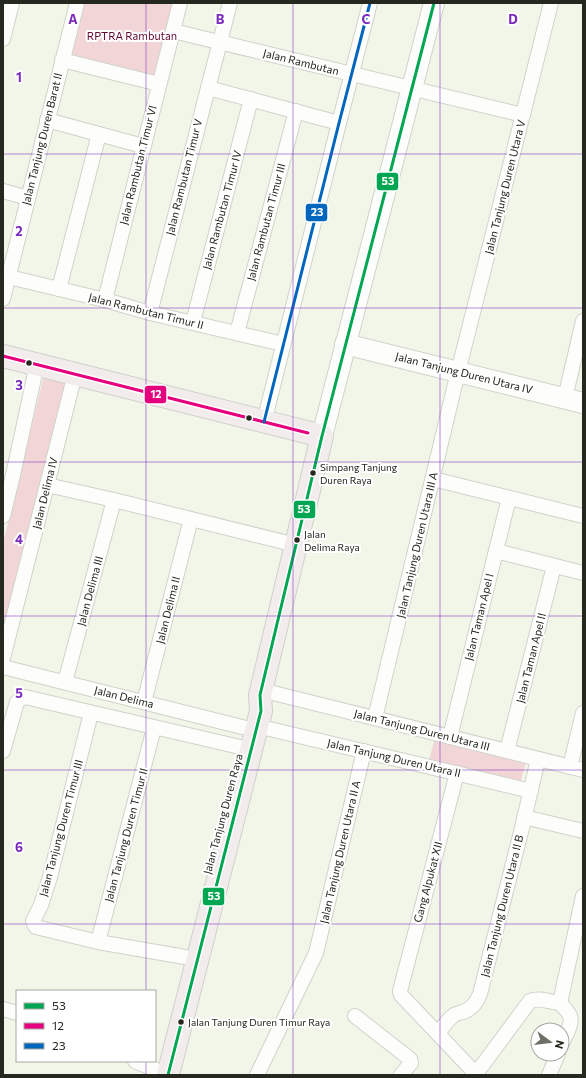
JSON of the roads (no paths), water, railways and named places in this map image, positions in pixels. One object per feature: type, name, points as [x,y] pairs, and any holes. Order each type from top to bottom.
[{"type":"main road","points":[[3,356],[322,436]]},
{"type":"main road","name":"Jalan Tanjung Duren Raya","points":[[160,1073],[248,734],[251,707],[261,692],[322,436]]},
{"type":"main road","name":"Jalan Tanjung Duren Raya","points":[[160,1073],[185,957],[248,734]]},
{"type":"street","points":[[3,38],[12,3]]},
{"type":"street","name":"Jalan Tanjung Duren Barat II","points":[[3,299],[75,3]]},
{"type":"street","name":"Jalan Rambutan Timur VI","points":[[105,300],[180,3]]},
{"type":"street","name":"Jalan Rambutan Timur V","points":[[150,313],[230,3]]},
{"type":"street","points":[[322,436],[434,3]]},
{"type":"street","name":"Jalan Tanjung Duren Utara V","points":[[458,372],[551,3]]},
{"type":"street","points":[[264,422],[351,74],[366,4]]},
{"type":"street","name":"Jalan Rambutan","points":[[172,31],[523,116]]},
{"type":"street","points":[[62,60],[159,84]]},
{"type":"street","points":[[208,88],[339,123]]},
{"type":"street","name":"Jalan Rambutan Timur IV","points":[[193,322],[251,99]]},
{"type":"street","name":"Jalan Rambutan Timur III","points":[[237,333],[296,111]]},
{"type":"street","points":[[47,120],[143,146]]},
{"type":"street","points":[[59,289],[99,134]]},
{"type":"street","points":[[3,191],[28,198]]},
{"type":"street","name":"Jalan Rambutan Timur II","points":[[9,277],[105,300],[150,313],[283,344]]},
{"type":"street","points":[[574,400],[583,321]]},
{"type":"street","name":"Jalan Tanjung Duren Utara IV","points":[[345,344],[574,400]]},
{"type":"street","points":[[3,516],[8,474],[38,364]]},
{"type":"street","name":"Jalan Tanjung Duren Utara III A","points":[[375,718],[458,372]]},
{"type":"street","name":"Jalan Delima IV","points":[[3,658],[74,374]]},
{"type":"street","points":[[433,479],[583,516]]},
{"type":"street","points":[[47,485],[296,545]]},
{"type":"street","name":"Jalan Taman Apel I","points":[[450,737],[508,498]]},
{"type":"street","name":"Jalan Delima III","points":[[66,682],[114,500]]},
{"type":"street","name":"Jalan Delima II","points":[[144,702],[191,519]]},
{"type":"street","points":[[496,551],[583,573]]},
{"type":"street","name":"Jalan Taman Apel II","points":[[507,751],[554,566]]},
{"type":"street","name":"Jalan Delima","points":[[3,667],[144,702],[248,734]]},
{"type":"street","name":"Jalan Tanjung Duren Utara III","points":[[261,692],[375,718],[576,769]]},
{"type":"street","name":"Jalan Delima","points":[[8,719],[17,702],[25,697],[154,728],[248,734]]},
{"type":"street","name":"Jalan Tanjung Duren Timur III","points":[[90,713],[50,877],[41,905],[33,921],[34,924],[36,927],[98,942],[185,957]]},
{"type":"street","points":[[576,769],[583,713]]},
{"type":"street","points":[[3,751],[8,719]]},
{"type":"street","name":"Jalan Tanjung Duren Timur II","points":[[98,942],[154,728]]},
{"type":"street","name":"Jalan Tanjung Duren Utara II","points":[[248,734],[364,751],[531,791]]},
{"type":"street","name":"Jalan Tanjung Duren Utara II A","points":[[257,1075],[316,953],[364,751]]},
{"type":"street","name":"Jalan Tanjung Duren Utara II B","points":[[438,1034],[451,1017],[456,1013],[466,1011],[477,1001],[538,759]]},
{"type":"street","name":"Gang Alpukat XII","points":[[438,1034],[401,995],[400,992],[457,773]]},
{"type":"street","points":[[524,817],[583,831]]},
{"type":"street","points":[[560,1003],[583,896]]},
{"type":"street","points":[[438,1034],[476,1075],[530,1001],[539,999],[560,1003],[570,1015],[570,1026]]},
{"type":"street","points":[[3,1009],[16,1014]]},
{"type":"street","points":[[355,1016],[410,1059],[411,1063],[401,1075]]},
{"type":"street","points":[[137,1062],[160,1073]]},
{"type":"street","points":[[549,1075],[555,1062]]},
{"type":"place","name":"Simpang Tanjung Duren Raya","points":[[313,473]]},
{"type":"place","name":"Jalan Delima Raya","points":[[297,540]]},
{"type":"place","name":"Jalan Tanjung Duren Timur Raya","points":[[181,1022]]},
{"type":"park label","name":"RPTRA Rambutan","points":[[132,36]]}]
